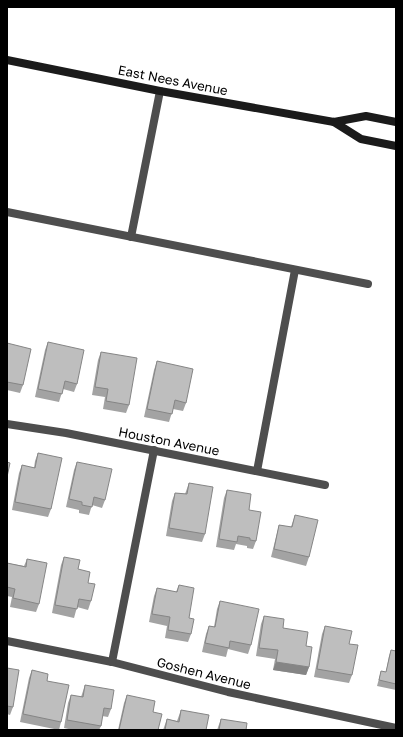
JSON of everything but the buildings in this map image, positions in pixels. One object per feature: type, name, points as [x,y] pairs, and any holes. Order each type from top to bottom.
[{"type":"main road","name":"East Nees Avenue","points":[[7,60],[160,91],[334,122],[366,116],[396,122]]},
{"type":"main road","name":"East Nees Avenue","points":[[334,122],[361,139],[396,146]]},
{"type":"street","points":[[131,237],[160,91]]},
{"type":"street","points":[[7,212],[368,284]]},
{"type":"street","points":[[257,471],[295,270]]},
{"type":"street","name":"Houston Avenue","points":[[7,424],[66,433],[325,485]]},
{"type":"street","points":[[112,662],[154,450]]},
{"type":"street","name":"Goshen Avenue","points":[[7,641],[112,662],[228,692],[396,728]]}]
